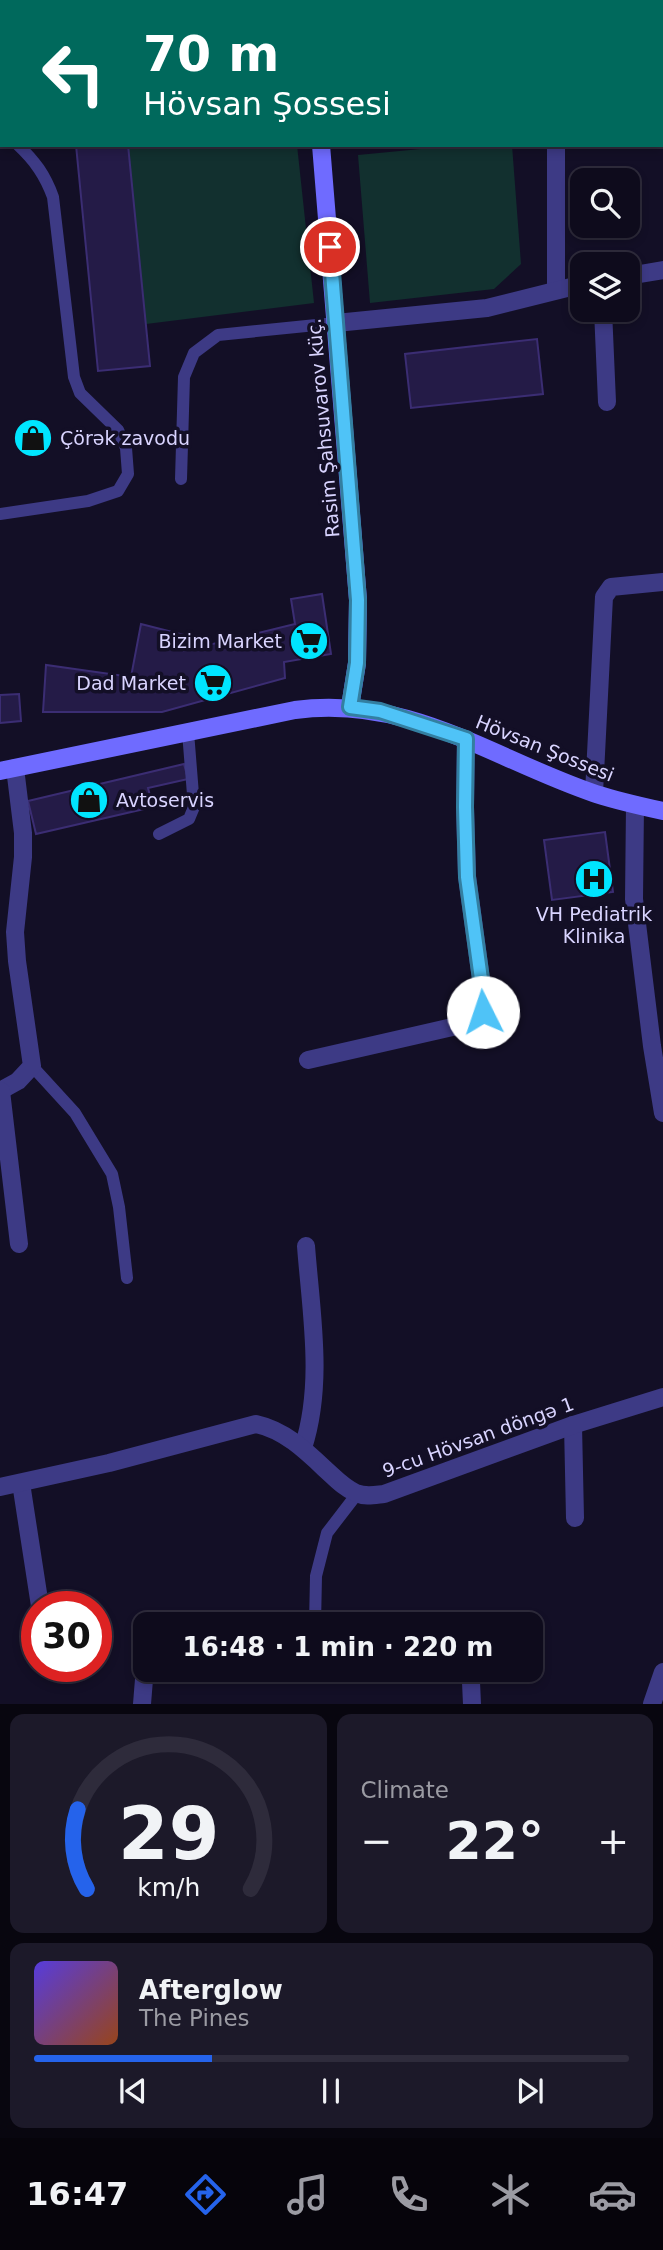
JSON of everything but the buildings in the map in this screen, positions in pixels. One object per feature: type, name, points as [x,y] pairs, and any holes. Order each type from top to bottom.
[{"type":"main road","name":"Rasim Şahsuvarov küç.","points":[[321,147],[358,600],[357,663],[350,707]]},
{"type":"main road","name":"Hövsan Şossesi","points":[[7,769],[295,710],[322,706],[350,707],[391,714],[466,739],[594,793],[663,811]]},
{"type":"street","points":[[556,147],[556,289]]},
{"type":"street","points":[[640,274],[663,270]]},
{"type":"street","points":[[336,323],[487,308],[570,286]]},
{"type":"street","points":[[604,322],[607,402]]},
{"type":"street","points":[[594,793],[604,597],[611,587],[663,582]]},
{"type":"street","points":[[308,1060],[470,1023],[478,1019],[483,1012],[484,1001],[467,877],[466,739]]},
{"type":"street","points":[[7,769],[23,845],[15,932],[32,1066],[18,1081],[0,1091],[19,1244]]},
{"type":"street","points":[[635,805],[634,900],[663,1113]]},
{"type":"street","points":[[303,1448],[310,1426],[315,1392],[306,1246]]},
{"type":"street","name":"9-cu Hövsan döngə 1","points":[[357,1494],[384,1494],[573,1425],[663,1397]]},
{"type":"street","points":[[0,1487],[109,1463],[256,1424],[271,1427],[303,1448],[343,1486],[357,1494]]},
{"type":"street","points":[[573,1425],[575,1518]]},
{"type":"street","points":[[21,1483],[38,1591]]},
{"type":"street","points":[[652,1704],[663,1672]]},
{"type":"street","points":[[142,1704],[144,1682]]},
{"type":"street","points":[[471,1682],[472,1704]]},
{"type":"lane","points":[[0,514],[88,500],[118,491],[128,474],[126,448],[118,430],[80,393],[74,377],[53,197],[45,176],[20,147]]},
{"type":"lane","points":[[181,478],[184,377],[194,353],[218,335],[336,323]]},
{"type":"lane","points":[[159,834],[189,818],[194,807],[188,732]]},
{"type":"lane","points":[[32,1066],[75,1113],[112,1174],[119,1207],[127,1278]]},
{"type":"lane","points":[[316,1612],[316,1576],[327,1533],[357,1494]]},
{"type":"green space","points":[[128,147],[297,147],[314,303],[146,324]]},
{"type":"green space","points":[[441,147],[512,147],[521,264],[494,289],[370,303],[358,155]]},
{"type":"place","name":"Çörək zavodu","points":[[33,438]]},
{"type":"place","name":"Bizim Market","points":[[309,641]]},
{"type":"place","name":"Dad Market","points":[[213,683]]},
{"type":"place","name":"Avtoservis","points":[[89,800]]},
{"type":"place","name":"VH Pediatrik Klinika","points":[[594,879]]},
{"type":"route","points":[[330,247],[358,600],[357,663],[350,707],[414,720],[466,739],[467,877],[484,1001],[483,1012]]}]
